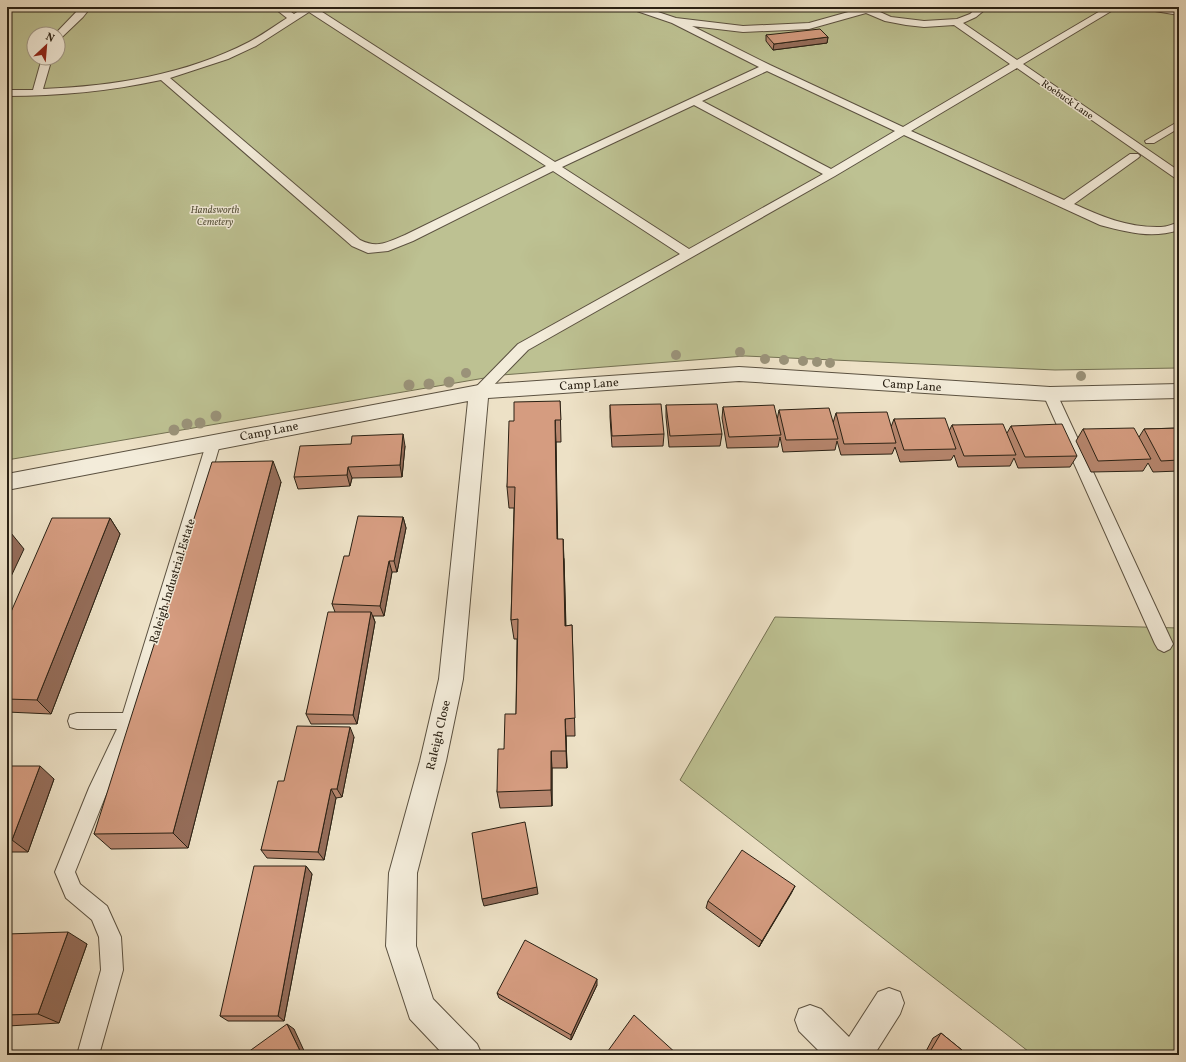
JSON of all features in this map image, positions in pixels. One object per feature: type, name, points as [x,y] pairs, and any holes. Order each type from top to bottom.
[{"type":"street","name":"Camp Lane","points":[[7,482],[214,441],[479,392],[739,374],[1050,394],[1179,391]]},
{"type":"street","name":"Raleigh Close","points":[[466,1055],[421,1008],[401,946],[403,873],[433,761],[451,679],[479,392]]},
{"type":"street","points":[[856,1055],[889,1003]]},
{"type":"street","points":[[810,1020],[845,1055]]},
{"type":"lane","points":[[66,28],[86,7]]},
{"type":"lane","points":[[278,7],[294,18]]},
{"type":"lane","points":[[634,7],[675,21],[767,67],[903,131],[1104,222],[1130,229],[1164,231],[1179,226]]},
{"type":"lane","points":[[675,21],[743,29],[809,26],[864,8],[893,20],[917,24],[938,24],[956,22],[970,18],[983,7]]},
{"type":"lane","points":[[479,392],[523,347],[831,174],[1016,63],[1033,55],[1114,7]]},
{"type":"lane","points":[[1149,7],[1179,12]]},
{"type":"lane","points":[[7,93],[37,93],[92,88],[163,77],[210,62],[252,44],[311,8],[553,167],[689,254]]},
{"type":"lane","name":"Roebuck Lane","points":[[956,22],[1179,176]]},
{"type":"lane","points":[[37,93],[45,66]]},
{"type":"lane","points":[[163,77],[356,243],[368,249],[384,248],[409,238],[553,167],[767,67]]},
{"type":"lane","points":[[694,101],[831,174]]},
{"type":"lane","points":[[1150,141],[1179,124]]},
{"type":"lane","points":[[1066,204],[1134,156]]},
{"type":"lane","points":[[1050,394],[1164,644]]},
{"type":"lane","name":"Raleigh Industrial Estate","points":[[88,1055],[112,970],[110,937],[100,913],[73,891],[65,872],[96,795],[130,720],[214,441]]},
{"type":"lane","points":[[77,721],[130,720]]},
{"type":"green space","name":"Handsworth Cemetery","points":[[7,7],[1179,7],[1179,368],[1055,370],[745,356],[502,375],[7,460]]},
{"type":"green space","points":[[775,617],[1179,628],[1179,1055],[1033,1055],[680,780]]},
{"type":"building","points":[[820,29],[828,37],[774,44],[766,35]]},
{"type":"building","points":[[560,401],[561,420],[555,420],[557,539],[563,539],[565,626],[572,625],[575,718],[565,719],[566,751],[551,751],[551,790],[497,792],[498,749],[504,749],[505,714],[516,714],[518,619],[511,620],[515,487],[507,487],[509,421],[514,421],[514,402]]},
{"type":"building","points":[[661,404],[664,434],[612,436],[610,405]]},
{"type":"building","points":[[717,404],[722,434],[670,436],[666,405]]},
{"type":"building","points":[[774,405],[781,435],[729,437],[723,407]]},
{"type":"building","points":[[829,408],[838,439],[786,440],[779,410]]},
{"type":"building","points":[[887,412],[896,443],[844,444],[836,413]]},
{"type":"building","points":[[945,418],[956,449],[904,450],[894,419]]},
{"type":"building","points":[[1003,424],[1016,455],[964,456],[952,425]]},
{"type":"building","points":[[1062,424],[1077,456],[1025,457],[1011,426]]},
{"type":"building","points":[[1134,428],[1151,459],[1098,461],[1083,429]]},
{"type":"building","points":[[1179,428],[1179,460],[1161,461],[1144,429]]},
{"type":"building","points":[[403,434],[400,465],[348,467],[347,475],[294,477],[300,446],[351,444],[352,436]]},
{"type":"building","points":[[273,461],[173,833],[94,834],[212,462]]},
{"type":"building","points":[[358,516],[403,517],[394,561],[389,561],[380,606],[332,604],[344,556],[349,556]]},
{"type":"building","points":[[52,518],[110,518],[37,700],[7,699],[7,621]]},
{"type":"building","points":[[7,533],[11,533],[7,542]]},
{"type":"building","points":[[328,612],[371,612],[353,715],[306,714]]},
{"type":"building","points":[[297,726],[350,727],[337,789],[331,789],[318,852],[261,850],[278,781],[284,781]]},
{"type":"building","points":[[7,766],[40,766],[12,840],[7,840]]},
{"type":"building","points":[[525,822],[537,887],[482,899],[472,833]]},
{"type":"building","points":[[742,850],[795,886],[762,941],[708,901]]},
{"type":"building","points":[[254,866],[306,866],[278,1016],[220,1016]]},
{"type":"building","points":[[68,932],[38,1014],[7,1015],[7,934]]},
{"type":"building","points":[[525,940],[597,979],[571,1035],[497,993]]},
{"type":"building","points":[[634,1015],[678,1055],[605,1055]]},
{"type":"building","points":[[287,1024],[302,1055],[244,1055]]},
{"type":"building","points":[[941,1033],[968,1055],[928,1055]]}]
